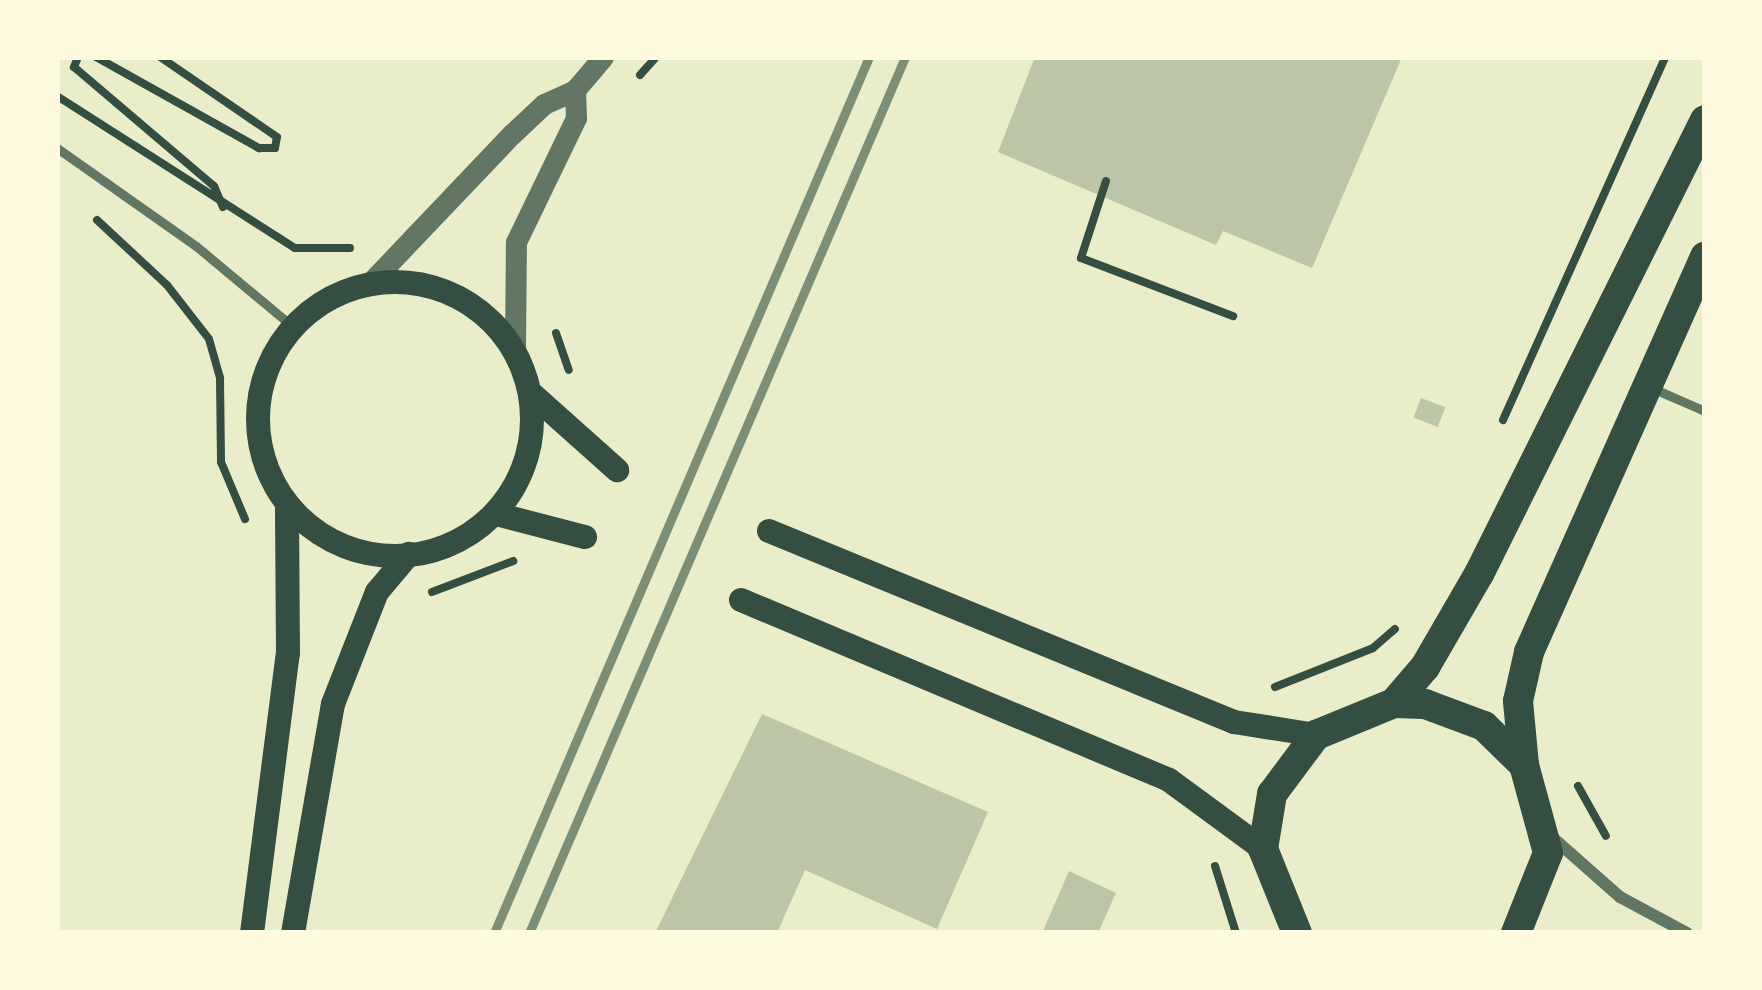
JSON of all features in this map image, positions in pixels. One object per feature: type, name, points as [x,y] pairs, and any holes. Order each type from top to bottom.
[{"type":"main road","points":[[1394,703],[1425,668],[1490,554],[1705,119]]},
{"type":"main road","points":[[1516,933],[1539,892],[1546,831],[1524,765],[1518,701],[1529,652],[1652,388],[1705,256]]},
{"type":"main road","points":[[252,933],[288,653],[286,506],[268,469],[258,417],[268,365],[292,326],[369,284],[400,283],[456,299],[515,348],[533,394],[534,438],[496,514],[456,542],[409,554],[347,546],[286,506]]},
{"type":"main road","points":[[533,394],[617,470]]},
{"type":"main road","points":[[496,514],[585,537]]},
{"type":"main road","points":[[769,531],[1234,722],[1316,735]]},
{"type":"main road","points":[[293,933],[334,704],[377,592],[409,554]]},
{"type":"main road","points":[[741,600],[1169,780],[1264,849]]},
{"type":"main road","points":[[1290,928],[1264,849],[1272,794],[1316,735],[1394,703],[1425,704],[1484,726],[1524,765]]},
{"type":"street","points":[[369,284],[544,104],[575,90],[603,57]]},
{"type":"street","points":[[515,348],[516,242],[576,118],[575,90]]},
{"type":"street","points":[[1546,831],[1620,897],[1687,933]]},
{"type":"lane","points":[[57,148],[292,326]]},
{"type":"lane","points":[[1652,388],[1705,411]]},
{"type":"path","points":[[78,57],[74,68],[214,186],[224,209]]},
{"type":"path","points":[[96,57],[259,148],[275,148],[277,137],[160,57]]},
{"type":"path","points":[[1497,432],[1664,57]]},
{"type":"path","points":[[57,96],[224,209],[295,248],[372,242]]},
{"type":"path","points":[[1106,181],[1082,258],[1233,316]]},
{"type":"path","points":[[91,214],[167,285],[209,339],[220,378],[221,462],[251,530]]},
{"type":"path","points":[[550,311],[575,383]]},
{"type":"path","points":[[420,598],[526,558]]},
{"type":"path","points":[[1265,691],[1373,648],[1406,620]]},
{"type":"path","points":[[1576,781],[1610,842]]},
{"type":"building","points":[[1035,57],[1402,57],[1312,268],[1223,231],[1216,245],[998,152]]},
{"type":"building","points":[[1421,398],[1445,407],[1438,427],[1413,418]]},
{"type":"building","points":[[762,714],[988,812],[937,929],[805,870],[777,933],[655,933]]},
{"type":"building","points":[[1069,871],[1116,893],[1098,933],[1042,933]]},
{"type":"railway","points":[[494,933],[869,57]]},
{"type":"railway","points":[[529,933],[905,57]]}]
